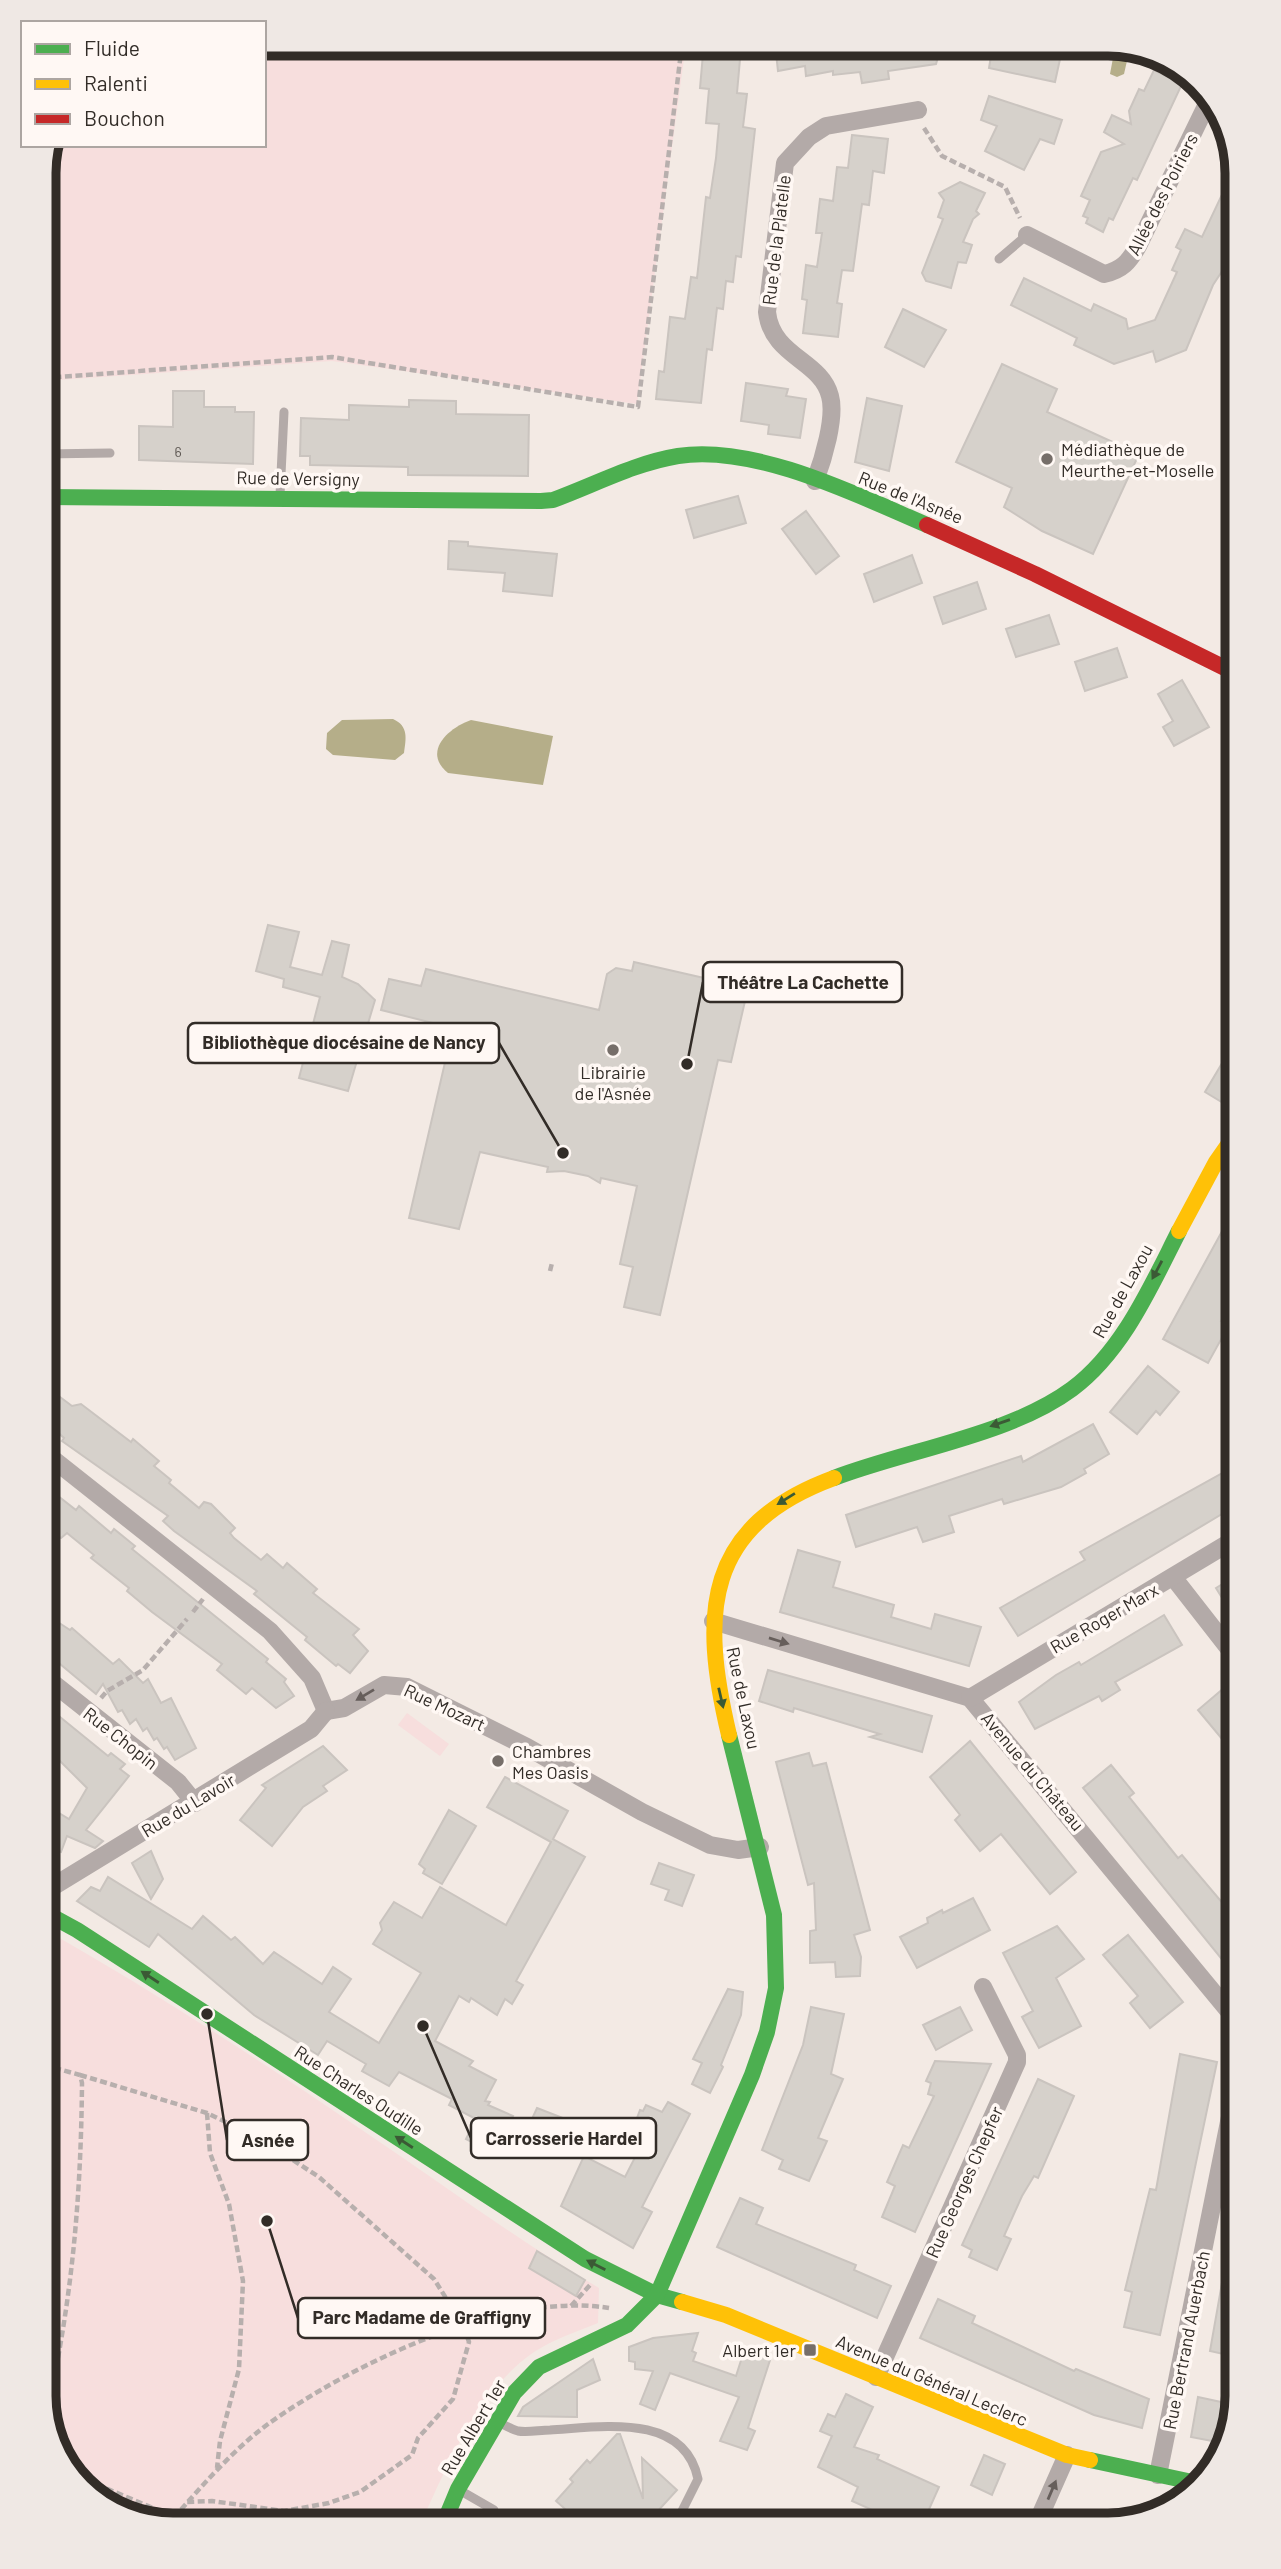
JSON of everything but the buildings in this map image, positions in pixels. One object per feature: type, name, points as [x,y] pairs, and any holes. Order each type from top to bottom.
[{"type":"street","name":"Allée des Poiriers","points":[[1027,235],[1104,274],[1119,270],[1134,253],[1205,108]]},
{"type":"street","name":"Rue de la Platelle","points":[[815,481],[824,455],[831,397],[818,376],[777,341],[770,331],[766,312],[785,163],[809,137],[826,126],[918,110]]},
{"type":"street","name":"Rue de l'Asnée","points":[[553,500],[644,466],[693,454],[743,457],[815,481],[965,539],[1225,668]]},
{"type":"street","name":"Rue de Versigny","points":[[56,496],[553,500]]},
{"type":"street","name":"Rue de Laxou","points":[[657,2295],[768,2036],[776,1989],[774,1908],[715,1667],[713,1621],[722,1576],[732,1550],[751,1525],[779,1503],[815,1485],[1036,1410],[1060,1398],[1091,1373],[1128,1324],[1225,1155]]},
{"type":"street","points":[[56,1462],[270,1631],[312,1678],[326,1710]]},
{"type":"street","name":"Rue Roger Marx","points":[[970,1698],[1225,1545]]},
{"type":"street","points":[[1173,1577],[1225,1643]]},
{"type":"street","name":"Avenue du Château","points":[[713,1621],[970,1698],[986,1712],[1225,2006]]},
{"type":"street","name":"Rue Mozart","points":[[326,1710],[344,1708],[372,1690],[395,1684],[471,1719],[653,1818],[710,1845],[738,1850],[760,1847]]},
{"type":"street","name":"Rue Chopin","points":[[56,1685],[178,1782],[195,1803]]},
{"type":"street","name":"Rue du Lavoir","points":[[56,1885],[195,1803],[311,1729],[326,1710]]},
{"type":"street","name":"Rue Charles Oudille","points":[[56,1919],[585,2259],[657,2295]]},
{"type":"street","name":"Rue Georges Chepfer","points":[[876,2377],[1017,2062],[1017,2055],[983,1987]]},
{"type":"street","name":"Rue Bertrand Auerbach","points":[[1158,2475],[1225,2142]]},
{"type":"street","name":"Rue Albert 1er","points":[[448,2513],[458,2489],[513,2393],[539,2367],[628,2325],[657,2295]]},
{"type":"street","name":"Avenue du Général Leclerc","points":[[657,2295],[726,2315],[1067,2455],[1188,2481]]},
{"type":"street","points":[[1041,2513],[1067,2455]]},
{"type":"lane","points":[[999,259],[1027,235]]},
{"type":"lane","points":[[280,497],[284,412]]},
{"type":"lane","points":[[56,454],[110,453]]},
{"type":"lane","points":[[496,2422],[520,2432],[629,2425],[649,2428],[691,2457],[698,2479],[681,2513]]},
{"type":"lane","points":[[458,2489],[494,2510],[494,2513]]},
{"type":"path","points":[[56,377],[332,357],[638,407],[681,56]]},
{"type":"path","points":[[918,110],[927,136],[942,156],[1005,187],[1027,235]]},
{"type":"path","points":[[550,1271],[552,1263]]},
{"type":"path","points":[[192,1612],[201,1602]]},
{"type":"path","points":[[107,1691],[143,1670],[187,1619]]},
{"type":"path","points":[[56,2068],[207,2113],[259,2138],[319,2177],[434,2279],[463,2325],[469,2342],[453,2399],[418,2438],[412,2455],[360,2492],[329,2503],[284,2511],[212,2501],[186,2502]]},
{"type":"path","points":[[56,2368],[70,2300],[81,2187],[80,2075]]},
{"type":"path","points":[[207,2113],[210,2153],[229,2204],[243,2281],[239,2369],[220,2441],[217,2468]]},
{"type":"path","points":[[177,2513],[217,2468],[267,2425],[333,2383],[383,2358],[463,2325],[571,2306],[641,2313]]},
{"type":"path","points":[[84,2472],[103,2487],[164,2513]]},
{"type":"shaded area","points":[[266,56],[684,56],[637,404],[332,361],[56,380],[56,165],[59,147],[266,147]]},
{"type":"shaded area","points":[[1113,58],[1128,58],[1124,74],[1117,77],[1110,74]]},
{"type":"shaded area","points":[[393,719],[402,725],[406,738],[404,753],[395,760],[333,755],[326,749],[327,733],[342,720]]},
{"type":"shaded area","points":[[471,720],[553,736],[543,785],[448,773],[437,757],[441,742],[454,729]]},
{"type":"shaded area","points":[[407,1713],[449,1744],[440,1756],[398,1725]]},
{"type":"shaded area","points":[[56,1936],[244,2052],[509,2231],[599,2288],[598,2323],[557,2339],[514,2368],[480,2408],[441,2478],[425,2513],[165,2513],[143,2509],[114,2497],[90,2479],[80,2467],[65,2441],[58,2419],[56,2396]]},
{"type":"traffic: fast","points":[[56,497],[541,501],[553,500],[662,459],[708,454],[740,458],[805,475],[927,525]]},
{"type":"traffic: fast","points":[[834,1478],[989,1430],[1047,1405],[1072,1389],[1090,1374],[1121,1337],[1179,1231]]},
{"type":"traffic: fast","points":[[448,2513],[458,2489],[514,2393],[539,2367],[627,2325],[657,2295],[752,2075],[767,2032],[776,1988],[774,1915],[729,1735]]},
{"type":"traffic: fast","points":[[56,1919],[585,2259],[657,2295],[682,2302]]},
{"type":"traffic: fast","points":[[1090,2460],[1188,2481]]},
{"type":"traffic: slow","points":[[1179,1231],[1225,1149]]},
{"type":"traffic: slow","points":[[729,1735],[715,1650],[715,1613],[722,1579],[736,1548],[759,1521],[791,1498],[834,1478]]},
{"type":"traffic: slow","points":[[682,2302],[726,2315],[1067,2455],[1090,2460]]},
{"type":"traffic: jam","points":[[927,525],[1035,574],[1225,668]]},
{"type":"place","name":"Médiathèque de Meurthe-et-Moselle","points":[[1047,459]]},
{"type":"place","name":"Librairie de l'Asnée","points":[[613,1050]]},
{"type":"place","name":"Théâtre La Cachette","points":[[687,1064]]},
{"type":"place","name":"Bibliothèque diocésaine de Nancy","points":[[563,1153]]},
{"type":"place","name":"Chambres Mes Oasis","points":[[498,1761]]},
{"type":"place","name":"Asnée","points":[[207,2014]]},
{"type":"place","name":"Carrosserie Hardel","points":[[423,2026]]},
{"type":"place","name":"Parc Madame de Graffigny","points":[[267,2221]]},
{"type":"place","name":"Albert 1er","points":[[810,2350]]}]
